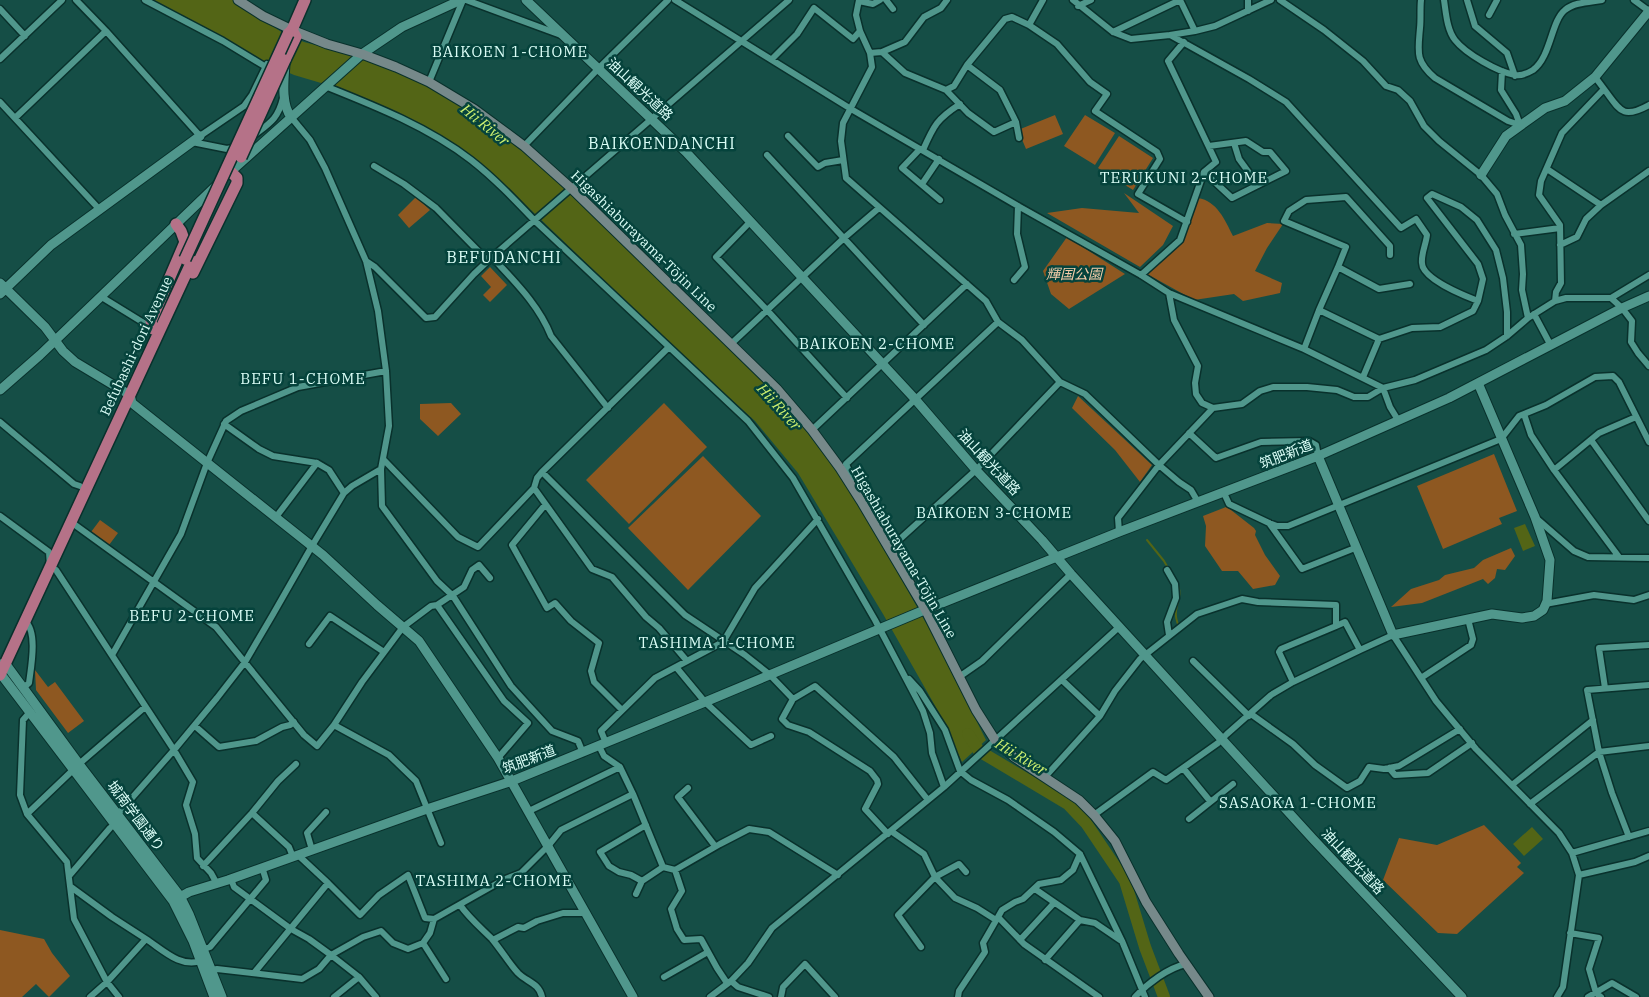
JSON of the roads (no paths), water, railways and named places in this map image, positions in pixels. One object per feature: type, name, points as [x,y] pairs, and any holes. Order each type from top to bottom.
[{"type":"highway","name":"Befubashi-dori Avenue","points":[[1,668],[71,522],[153,329],[189,260],[292,34],[305,0]]},
{"type":"highway","points":[[174,302],[184,290],[236,183],[237,178],[231,172]]},
{"type":"highway","points":[[153,329],[150,321],[185,242],[176,224]]},
{"type":"highway","name":"Befubashi-dori Avenue","points":[[1,668],[49,552],[80,486],[174,302],[189,260]]},
{"type":"main road","name":"Higashiaburayama-Tōjin Line","points":[[238,0],[292,34],[361,55],[430,82],[474,109],[524,146],[777,389],[812,430],[850,483],[923,610],[993,743],[1079,800],[1094,815],[1114,841],[1182,965],[1209,997]]},
{"type":"street","points":[[0,60],[62,0]]},
{"type":"street","points":[[76,0],[106,30],[200,136]]},
{"type":"street","points":[[145,0],[266,66]]},
{"type":"street","points":[[430,82],[464,0]]},
{"type":"street","points":[[0,390],[325,86],[361,55],[402,28],[464,0],[562,36]]},
{"type":"street","name":"油山観光道路","points":[[526,0],[686,152],[915,399],[976,470],[1016,510],[1071,574],[1223,738],[1325,852],[1462,997]]},
{"type":"street","points":[[524,146],[668,0]]},
{"type":"street","points":[[675,0],[851,109],[1018,206],[1142,275],[1169,293],[1304,348],[1383,388],[1390,407],[1398,420]]},
{"type":"street","points":[[366,261],[375,267],[426,318],[436,317],[490,259],[790,0]]},
{"type":"street","points":[[880,0],[873,4],[859,0],[856,16],[860,31],[870,53],[872,67],[844,123],[841,140],[846,178],[986,301],[998,322],[1022,340],[1060,382],[1085,394],[1159,465],[1191,490],[1198,502]]},
{"type":"street","points":[[886,0],[893,9]]},
{"type":"street","points":[[870,53],[882,52],[905,42],[924,17],[940,8],[947,0]]},
{"type":"street","points":[[1029,25],[1044,0]]},
{"type":"street","points":[[1073,0],[1113,32],[1131,39],[1170,35],[1215,26],[1271,0]]},
{"type":"street","points":[[1078,3],[1091,0]]},
{"type":"street","points":[[1113,32],[1180,0],[1195,31]]},
{"type":"street","points":[[1248,0],[1248,11]]},
{"type":"street","points":[[1280,0],[1324,30],[1363,61],[1386,86],[1398,90],[1410,101],[1424,126],[1439,141],[1481,175],[1497,194],[1514,234],[1521,245],[1522,290],[1531,316],[1550,344]]},
{"type":"street","points":[[1421,0],[1418,44],[1419,57],[1426,70],[1434,78],[1508,121],[1520,125]]},
{"type":"street","points":[[1444,0],[1450,31],[1455,40],[1469,53],[1502,71],[1516,76],[1534,70],[1547,51],[1557,23],[1565,10],[1576,5],[1602,0]]},
{"type":"street","points":[[1467,0],[1474,26],[1507,53],[1516,76]]},
{"type":"street","points":[[1489,14],[1497,0]]},
{"type":"street","points":[[1481,175],[1506,136],[1545,108],[1564,100],[1595,77],[1649,11],[1634,0]]},
{"type":"street","points":[[772,60],[796,34],[814,8],[853,39],[860,31]]},
{"type":"street","points":[[0,9],[25,36]]},
{"type":"street","points":[[946,90],[954,86],[967,64],[1005,19],[1012,17],[1029,25],[1057,44],[1090,82],[1108,94],[1095,111],[1158,152],[1160,159],[1138,194],[1187,222]]},
{"type":"street","points":[[15,118],[106,30]]},
{"type":"street","points":[[1170,35],[1286,102],[1401,228],[1416,219],[1427,236],[1422,263],[1425,272],[1454,291],[1478,301]]},
{"type":"street","points":[[1142,275],[1180,240],[1204,172],[1216,162],[1168,61],[1184,42]]},
{"type":"street","points":[[882,52],[905,73],[946,90],[968,113],[994,132],[1016,122]]},
{"type":"street","points":[[583,753],[578,741],[552,731],[511,686],[451,594],[437,581],[382,506],[381,468],[389,426],[386,371],[378,311],[366,261],[325,168],[310,140],[287,112],[282,56],[266,66],[252,95],[244,106],[200,136],[52,245],[2,289],[45,327],[63,351],[75,362],[127,394],[132,403],[312,546],[419,642],[512,781],[633,997]]},
{"type":"street","points":[[967,64],[1000,90],[1016,122],[1019,138]]},
{"type":"street","points":[[1502,71],[1501,90],[1516,114],[1520,125]]},
{"type":"street","points":[[1595,77],[1619,109],[1628,113],[1636,112],[1649,105]]},
{"type":"street","points":[[325,86],[415,126],[443,141],[470,160],[536,218],[748,421],[793,478],[884,627],[903,673],[923,711],[930,733],[932,754],[944,787]]},
{"type":"street","points":[[1556,301],[1556,292],[1560,283],[1560,225],[1539,195],[1541,181],[1562,133],[1604,89]]},
{"type":"street","points":[[192,142],[227,149],[240,146],[271,123],[280,112],[285,92]]},
{"type":"street","points":[[0,102],[100,210]]},
{"type":"street","points":[[940,200],[902,168],[922,149],[934,126],[947,113],[960,104]]},
{"type":"street","points":[[788,136],[818,167],[824,163],[843,160]]},
{"type":"street","points":[[1204,172],[1232,198],[1286,172],[1270,152],[1263,152],[1246,142],[1209,146]]},
{"type":"street","points":[[1234,143],[1239,159],[1258,185]]},
{"type":"street","points":[[767,155],[924,325]]},
{"type":"street","points":[[922,184],[939,160]]},
{"type":"street","points":[[374,166],[404,184],[436,208],[526,295],[546,322],[551,336],[608,408]]},
{"type":"street","points":[[1547,169],[1601,205]]},
{"type":"street","points":[[1560,244],[1577,236],[1586,219],[1601,205],[1649,171]]},
{"type":"street","points":[[1319,310],[1379,339],[1412,328],[1440,327],[1472,311],[1478,301],[1482,279],[1478,264],[1427,198],[1432,194],[1461,208],[1477,220],[1496,250],[1503,278],[1507,312],[1507,336]]},
{"type":"street","points":[[1304,348],[1346,247],[1284,221],[1288,211],[1306,200],[1346,197],[1390,246],[1390,255]]},
{"type":"street","points":[[1014,280],[1026,267],[1017,234],[1018,206]]},
{"type":"street","points":[[731,344],[844,238],[879,208]]},
{"type":"street","points":[[750,221],[716,257],[847,398]]},
{"type":"street","points":[[1514,234],[1560,228]]},
{"type":"street","points":[[1338,267],[1379,290],[1410,284]]},
{"type":"street","points":[[1169,293],[1174,320],[1198,366],[1195,382],[1196,394],[1202,403],[1213,408],[1242,404],[1260,390],[1273,387],[1307,387],[1337,390],[1354,397],[1368,397],[1383,388],[1415,380],[1486,350],[1531,316],[1556,301],[1566,298],[1611,298],[1649,275]]},
{"type":"street","points":[[812,430],[967,284]]},
{"type":"street","points":[[100,296],[153,329]]},
{"type":"street","name":"筑肥新道","points":[[176,899],[189,892],[512,781],[923,610],[1318,456],[1478,384],[1550,344],[1649,296]]},
{"type":"street","points":[[1611,298],[1632,321],[1631,342],[1638,354],[1649,366]]},
{"type":"street","points":[[850,483],[852,478],[846,464],[998,322]]},
{"type":"street","points":[[1363,377],[1379,339]]},
{"type":"street","points":[[383,459],[458,537],[478,546],[534,488],[537,478],[542,472],[669,347]]},
{"type":"street","points":[[112,655],[181,534],[207,463],[224,424],[241,411],[298,387],[386,371]]},
{"type":"street","points":[[1224,493],[1229,504],[1269,523],[1278,526],[1288,526],[1501,439],[1519,416],[1546,405],[1595,377],[1613,376],[1619,382],[1648,438]]},
{"type":"street","points":[[889,549],[976,470],[1060,382]]},
{"type":"street","points":[[1094,815],[1153,772],[1166,780],[1218,743],[1271,695],[1293,682],[1360,650],[1393,635],[1492,614],[1522,618],[1534,616],[1543,610],[1546,604],[1550,560],[1535,517],[1478,384]]},
{"type":"street","points":[[1119,532],[1118,518],[1159,465],[1213,408]]},
{"type":"street","points":[[1524,414],[1531,435],[1554,470],[1619,557]]},
{"type":"street","points":[[1554,470],[1599,433],[1636,417]]},
{"type":"street","points":[[0,422],[74,484],[80,486]]},
{"type":"street","points":[[224,424],[259,449],[273,456],[316,463],[329,470],[344,493]]},
{"type":"street","points":[[1190,432],[1216,458],[1261,442],[1309,441],[1316,445],[1318,456],[1355,548],[1393,635],[1436,702],[1472,744],[1559,833],[1572,853],[1579,875],[1563,987],[1559,996]]},
{"type":"street","points":[[1591,440],[1649,521]]},
{"type":"street","points":[[276,517],[316,463]]},
{"type":"street","points":[[69,876],[195,726],[245,662],[344,493],[381,468]]},
{"type":"street","points":[[542,472],[685,616],[723,642],[746,654],[794,699]]},
{"type":"street","points":[[534,488],[545,506],[592,569],[612,578],[687,661]]},
{"type":"street","points":[[545,506],[512,545],[547,608],[555,603],[571,621],[599,643],[591,671],[594,682],[622,710]]},
{"type":"street","points":[[0,516],[49,552],[50,567],[56,570],[194,782],[186,805],[195,834],[197,858],[211,874],[216,884]]},
{"type":"street","points":[[1535,517],[1574,551],[1588,557],[1649,558]]},
{"type":"street","points":[[663,867],[620,767],[604,756],[601,731],[655,678],[723,642],[755,588],[818,519]]},
{"type":"street","points":[[71,522],[216,627],[304,735],[317,746],[403,627],[432,606],[464,587],[472,570],[479,565],[490,578]]},
{"type":"street","points":[[1269,523],[1302,568],[1355,548]]},
{"type":"street","points":[[1167,570],[1175,584],[1176,598],[1167,622],[1169,636]]},
{"type":"street","points":[[959,678],[982,661],[1071,574]]},
{"type":"street","points":[[1546,604],[1594,595],[1634,600],[1649,595]]},
{"type":"street","points":[[1045,778],[1100,716],[1115,691],[1145,654],[1197,614],[1242,599],[1258,602],[1336,605],[1336,626]]},
{"type":"street","points":[[437,604],[504,701],[528,723],[498,758]]},
{"type":"street","points":[[309,644],[330,616],[384,652]]},
{"type":"street","points":[[1421,678],[1471,645],[1473,638],[1468,619]]},
{"type":"street","points":[[23,688],[29,684],[32,659],[32,634],[30,625],[25,621]]},
{"type":"street","points":[[1293,682],[1279,652],[1281,649],[1345,622],[1360,650]]},
{"type":"street","points":[[710,997],[748,963],[772,928],[838,876],[944,787],[1120,627]]},
{"type":"street","points":[[1605,688],[1599,648],[1649,645]]},
{"type":"street","points":[[1192,661],[1250,715],[1293,744],[1314,764],[1347,788],[1360,781],[1369,767],[1384,770],[1399,766],[1460,729]]},
{"type":"street","points":[[676,667],[705,702],[751,745],[771,736]]},
{"type":"street","name":"城南学園通り","points":[[1,668],[23,688],[76,767]]},
{"type":"street","name":"城南学園通り","points":[[1,668],[30,712],[76,767],[176,899],[204,949],[222,997]]},
{"type":"street","points":[[903,673],[936,714],[962,769],[971,780],[1016,806],[1054,832],[1080,854],[1144,987],[1145,997]]},
{"type":"street","points":[[1062,680],[1100,716]]},
{"type":"street","points":[[1629,837],[1599,752],[1587,690],[1649,685]]},
{"type":"street","points":[[928,800],[894,757],[815,686],[794,699],[782,719],[788,724],[809,732],[870,772],[878,784],[865,809],[889,833],[924,854],[935,877],[955,898],[997,919],[1045,960],[1099,997]]},
{"type":"street","points":[[27,814],[76,767],[145,707]]},
{"type":"street","points":[[30,712],[24,720],[20,795],[27,814],[67,862],[74,919],[106,982],[118,997]]},
{"type":"street","points":[[1512,785],[1593,720]]},
{"type":"street","points":[[195,726],[220,747],[256,741],[294,722]]},
{"type":"street","points":[[334,725],[389,755],[416,781],[441,843]]},
{"type":"street","points":[[1389,768],[1395,775],[1428,773],[1472,744]]},
{"type":"street","points":[[1530,804],[1599,752],[1649,746]]},
{"type":"street","points":[[203,866],[252,813],[278,781],[296,764]]},
{"type":"street","points":[[529,811],[620,767]]},
{"type":"street","points":[[1183,768],[1210,802]]},
{"type":"street","points":[[1189,819],[1233,784]]},
{"type":"street","points":[[688,788],[678,796],[715,846]]},
{"type":"street","points":[[252,813],[289,847],[295,856],[328,883],[360,915],[379,895],[408,874],[425,918],[434,919],[503,880],[521,873],[561,830],[633,794]]},
{"type":"street","points":[[312,850],[307,833],[326,812]]},
{"type":"street","points":[[642,881],[609,866],[600,852],[646,825]]},
{"type":"street","points":[[636,894],[642,881],[663,867],[674,870],[749,829],[769,832],[838,876]]},
{"type":"street","points":[[1572,853],[1649,831]]},
{"type":"street","points":[[958,997],[959,991],[985,952],[983,943],[1002,910],[1023,899],[1039,884],[1061,880],[1073,870],[1080,854]]},
{"type":"street","points":[[1579,875],[1635,862],[1649,856]]},
{"type":"street","points":[[921,947],[898,915],[935,877],[959,864],[966,872]]},
{"type":"street","points":[[204,949],[210,947],[266,880],[262,867]]},
{"type":"street","points":[[674,870],[682,891],[671,909],[677,929],[684,940],[700,939],[729,982],[738,987],[769,997]]},
{"type":"street","points":[[231,879],[234,887],[291,929],[331,955],[359,978],[376,997]]},
{"type":"street","points":[[254,973],[328,883]]},
{"type":"street","points":[[70,887],[181,962],[193,964],[201,961]]},
{"type":"street","points":[[1035,889],[1080,920],[1096,923],[1122,941]]},
{"type":"street","name":"城南学園通り","points":[[176,899],[214,997]]},
{"type":"street","points":[[1020,940],[1054,903]]},
{"type":"street","points":[[460,905],[493,940],[520,974],[533,982],[540,990],[541,997]]},
{"type":"street","points":[[493,940],[518,927],[524,928],[537,921],[563,913],[585,912]]},
{"type":"street","points":[[212,970],[302,979],[318,969],[331,955],[363,937],[381,931],[393,943],[408,949],[423,944],[430,933],[434,919]]},
{"type":"street","points":[[1045,960],[1080,920]]},
{"type":"street","points":[[1570,933],[1599,938],[1589,969],[1598,995]]},
{"type":"street","points":[[90,997],[146,939]]},
{"type":"street","points":[[423,944],[446,979]]},
{"type":"street","points":[[664,977],[708,952]]},
{"type":"street","points":[[781,997],[783,987],[804,964],[835,997]]},
{"type":"street","points":[[1135,997],[1144,987],[1182,965]]},
{"type":"street","points":[[334,997],[359,978]]},
{"type":"street","points":[[1588,997],[1598,995],[1612,983],[1636,997]]},
{"type":"water","points":[[151,0],[234,0],[280,31],[304,42],[369,59],[430,86],[477,115],[559,182],[746,364],[790,410],[841,477],[873,529],[939,646],[986,740],[962,762],[938,711],[883,614],[798,473],[755,421],[675,348],[490,171],[455,146],[360,98],[294,75],[260,60],[222,36]]},
{"type":"water","points":[[1525,524],[1535,546],[1523,551],[1514,528]]},
{"type":"water","points":[[1532,827],[1543,839],[1524,856],[1513,844]]},
{"type":"waterway","points":[[1147,540],[1168,568]]},
{"type":"waterway","points":[[1178,586],[1179,595],[1176,615],[1179,627]]},
{"type":"waterway","name":"Hii River","points":[[968,734],[979,751],[1068,804],[1086,823],[1125,881],[1145,947],[1164,997]]},
{"type":"district","name":"BAIKOEN 1-CHOME","points":[[510,52]]},
{"type":"district","name":"BAIKOENDANCHI","points":[[662,143]]},
{"type":"district","name":"TERUKUNI 2-CHOME","points":[[1184,178]]},
{"type":"district","name":"BEFUDANCHI","points":[[504,257]]},
{"type":"district","name":"BAIKOEN 2-CHOME","points":[[877,344]]},
{"type":"district","name":"BEFU 1-CHOME","points":[[303,379]]},
{"type":"district","name":"BAIKOEN 3-CHOME","points":[[994,513]]},
{"type":"district","name":"BEFU 2-CHOME","points":[[192,616]]},
{"type":"district","name":"TASHIMA 1-CHOME","points":[[717,643]]},
{"type":"district","name":"SASAOKA 1-CHOME","points":[[1298,803]]},
{"type":"district","name":"TASHIMA 2-CHOME","points":[[494,881]]},
{"type":"park label","name":"輝国公園","points":[[1074,274]]}]
